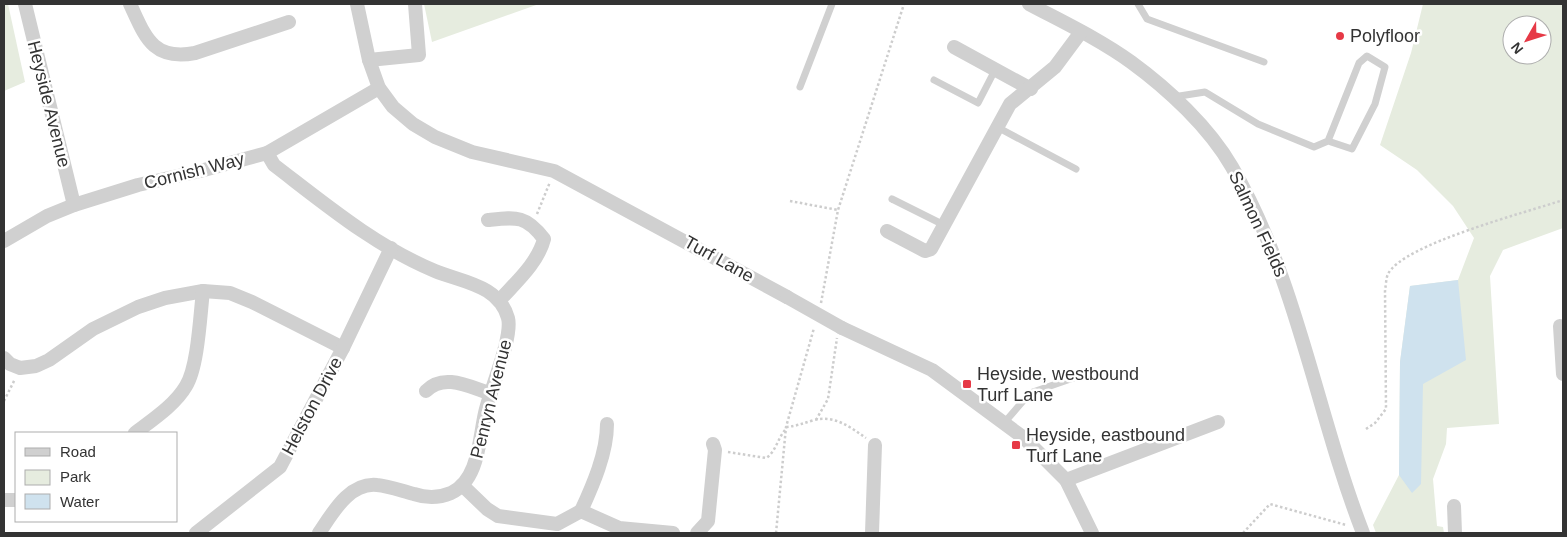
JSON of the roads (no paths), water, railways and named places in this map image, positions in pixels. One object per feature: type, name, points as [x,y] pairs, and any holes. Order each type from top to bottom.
[{"type":"street","name":"Heyside Avenue","points":[[25,4],[74,205]]},
{"type":"street","points":[[130,4],[150,44],[161,51],[179,55],[195,53],[289,22]]},
{"type":"street","name":"Turf Lane","points":[[357,4],[369,60],[379,88],[393,107],[413,124],[435,137],[472,152],[554,171],[787,297],[839,334],[932,370],[1004,423],[1043,455],[1066,480],[1092,533]]},
{"type":"street","points":[[369,60],[419,55],[414,4]]},
{"type":"street","name":"Salmon Fields","points":[[1029,4],[1131,62],[1172,97],[1204,130],[1232,166],[1261,224],[1290,298],[1335,452],[1362,531]]},
{"type":"street","points":[[887,231],[925,251],[931,249],[1010,104],[1031,89],[1055,67],[1081,32]]},
{"type":"street","points":[[954,47],[1031,89]]},
{"type":"street","name":"Cornish Way","points":[[4,241],[46,216],[74,205],[138,185],[267,153],[379,88]]},
{"type":"street","points":[[267,153],[274,165],[346,220],[391,248],[435,270],[489,291],[499,301],[528,268],[541,249],[544,239],[533,225],[516,217],[488,220]]},
{"type":"street","name":"Helston Drive","points":[[196,533],[280,467],[343,348],[391,248]]},
{"type":"street","points":[[4,358],[10,364],[20,368],[36,366],[49,360],[93,329],[138,306],[165,298],[204,291],[230,293],[252,302],[343,348]]},
{"type":"street","points":[[136,432],[162,412],[187,386],[195,363],[204,291]]},
{"type":"street","name":"Penryn Avenue","points":[[462,485],[473,471],[489,393],[508,337],[508,317],[499,301]]},
{"type":"street","points":[[1560,326],[1563,374]]},
{"type":"street","points":[[426,392],[430,386],[446,381],[489,393]]},
{"type":"street","points":[[1066,480],[1218,422]]},
{"type":"street","points":[[319,533],[344,499],[365,486],[376,485],[421,496],[435,497],[449,494],[462,485],[487,509],[498,516],[557,524],[581,511],[590,494],[607,438],[607,424]]},
{"type":"street","points":[[872,533],[875,445]]},
{"type":"street","points":[[697,533],[708,521],[714,447]]},
{"type":"street","points":[[1454,506],[1455,533]]},
{"type":"street","points":[[581,511],[619,528],[673,533]]},
{"type":"lane","points":[[800,87],[832,4]]},
{"type":"lane","points":[[1138,4],[1147,19],[1264,62]]},
{"type":"lane","points":[[1172,97],[1205,92],[1258,124],[1314,147],[1328,141],[1352,148],[1375,104],[1385,68],[1367,56],[1359,63],[1328,141]]},
{"type":"lane","points":[[934,80],[978,103],[995,70]]},
{"type":"lane","points":[[997,127],[1076,169]]},
{"type":"lane","points":[[892,199],[944,225]]},
{"type":"lane","points":[[1004,423],[1030,393],[1085,374]]},
{"type":"water","points":[[1458,280],[1466,360],[1423,384],[1421,484],[1412,493],[1399,475],[1400,362],[1410,286]]},
{"type":"place","name":"Polyfloor","points":[[1340,36]]},
{"type":"place","name":"Heyside, westbound Turf Lane","points":[[967,384]]},
{"type":"place","name":"Heyside, eastbound Turf Lane","points":[[1016,445]]}]
